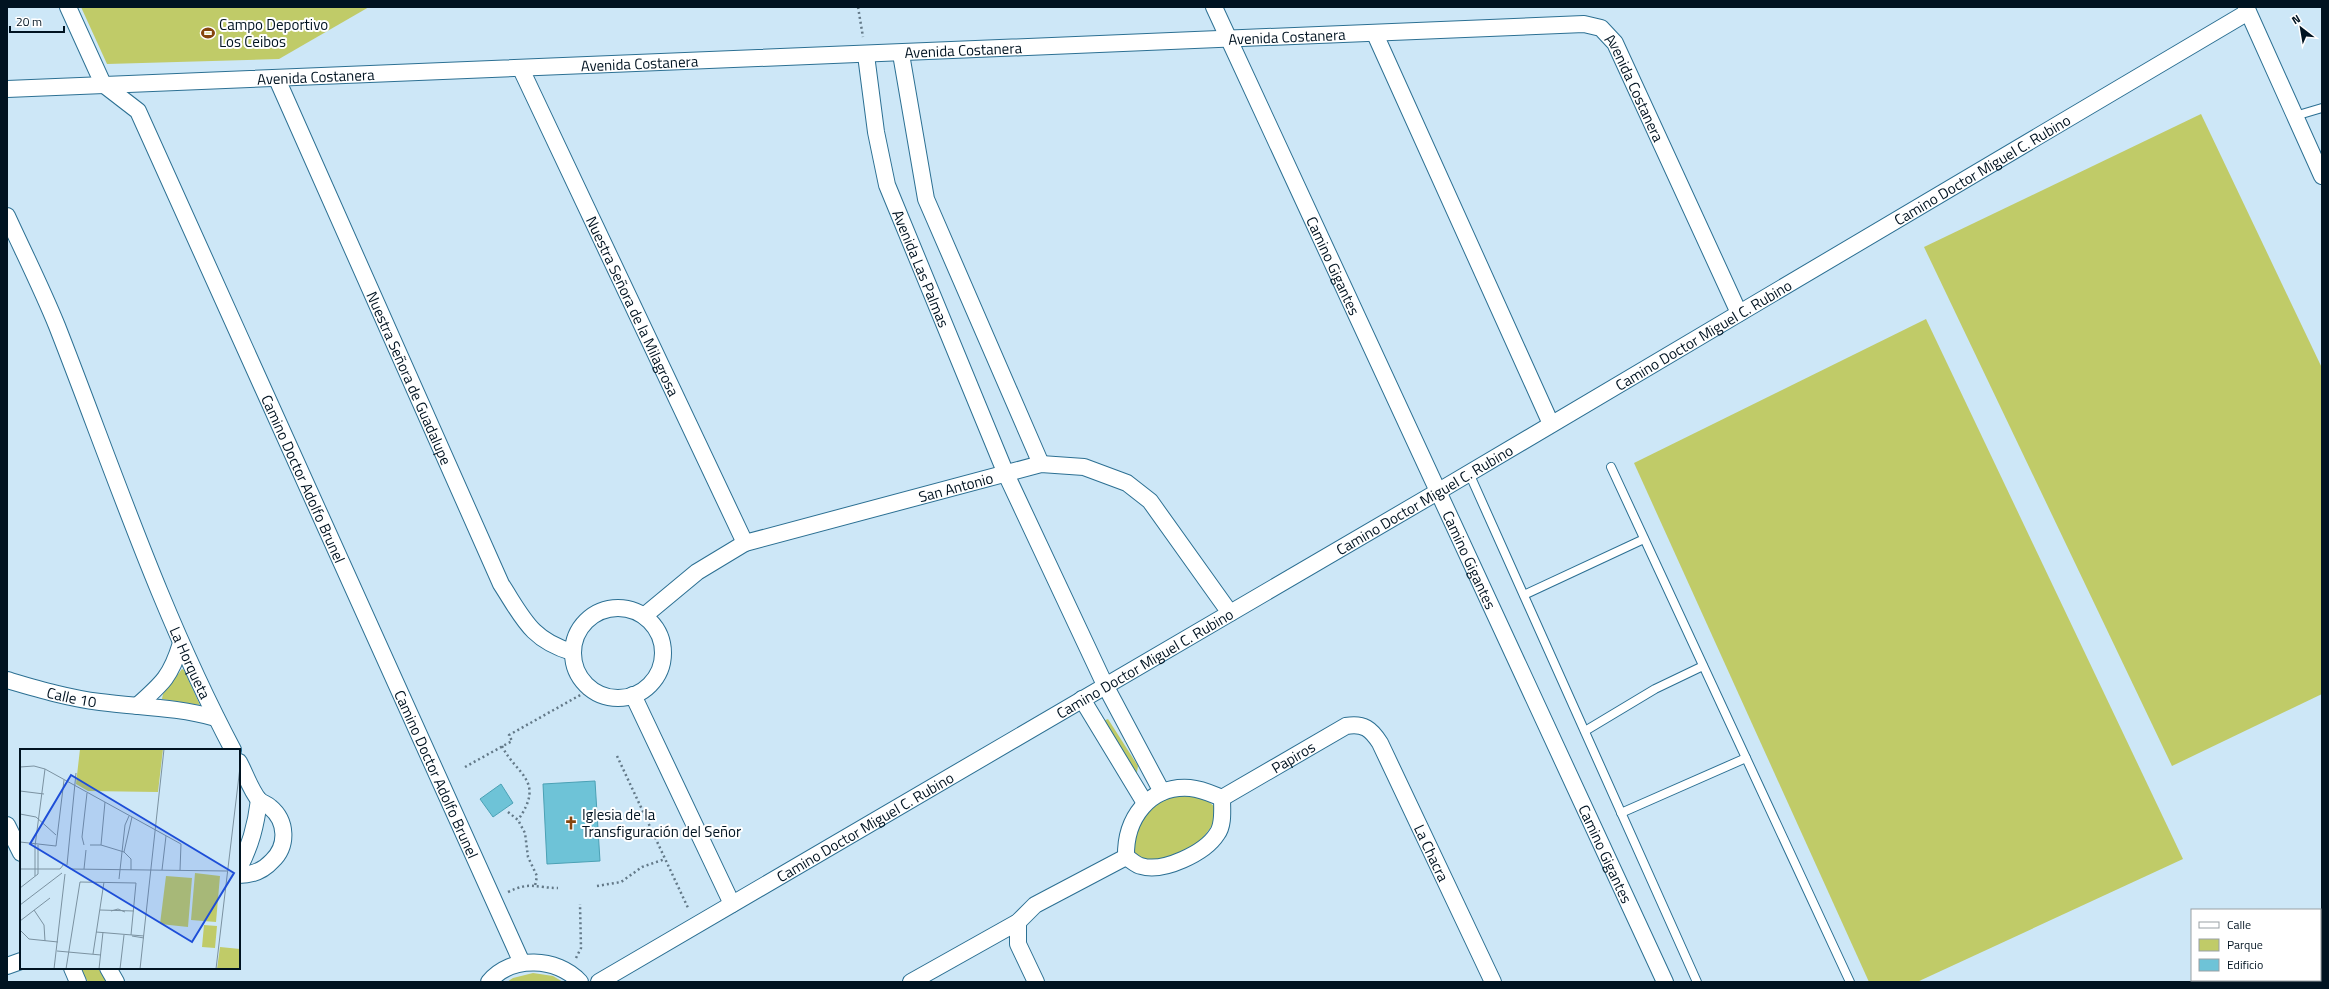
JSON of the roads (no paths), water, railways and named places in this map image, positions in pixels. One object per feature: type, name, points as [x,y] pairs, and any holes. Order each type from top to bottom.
[{"type":"street","name":"Camino Doctor Adolfo Brunel","points":[[68,7],[103,84],[138,111],[522,963]]},
{"type":"street","name":"Camino Gigantes","points":[[1214,7],[1666,982]]},
{"type":"street","points":[[2251,9],[2295,116],[2322,176]]},
{"type":"street","name":"Camino Doctor Miguel C. Rubino","points":[[599,982],[1439,491],[2251,9]]},
{"type":"street","name":"Avenida Costanera","points":[[7,89],[103,84],[277,79],[902,54],[1584,24],[1601,28],[1615,43],[1739,313]]},
{"type":"street","points":[[1375,34],[1550,424]]},
{"type":"street","name":"Avenida Las Palmas","points":[[902,54],[926,199],[1041,464]]},
{"type":"street","name":"Avenida Las Palmas","points":[[866,55],[876,132],[887,185],[1006,474],[1105,685]]},
{"type":"street","name":"Nuestra Señora de la Milagrosa","points":[[521,69],[745,543]]},
{"type":"street","name":"Nuestra Señora de Guadalupe","points":[[277,79],[502,584],[532,631],[554,646],[572,652]]},
{"type":"street","name":"La Horqueta","points":[[7,216],[56,325],[150,574],[216,718],[232,749]]},
{"type":"street","name":"San Antonio","points":[[644,616],[697,572],[745,543],[1041,464],[1084,467],[1127,483],[1150,501],[1230,613]]},
{"type":"street","points":[[613,608],[624,608],[644,616],[658,632],[663,654],[657,674],[642,690],[633,695],[611,697],[591,689],[577,673],[572,652],[578,631],[593,615],[613,608]]},
{"type":"street","points":[[137,706],[160,687],[174,667],[181,643]]},
{"type":"street","name":"Calle 10","points":[[7,680],[66,696],[99,702],[194,712],[216,718]]},
{"type":"street","points":[[1105,685],[1162,792]]},
{"type":"street","points":[[633,695],[732,904]]},
{"type":"street","points":[[1082,699],[1145,803]]},
{"type":"street","name":"Papiros","points":[[1222,798],[1346,726],[1356,724],[1366,727]]},
{"type":"street","name":"La Chacra","points":[[1366,727],[1380,743],[1493,982]]},
{"type":"street","points":[[240,764],[259,800],[270,807],[283,826],[283,843],[273,861],[255,873],[240,875]]},
{"type":"street","points":[[1190,788],[1204,790],[1222,798],[1222,816],[1218,834],[1202,849],[1181,861],[1161,867],[1141,866],[1126,857],[1126,843],[1129,828],[1137,813],[1145,803],[1162,792],[1190,788]]},
{"type":"street","points":[[240,866],[248,852],[255,831],[259,800]]},
{"type":"street","points":[[7,825],[20,851]]},
{"type":"street","points":[[911,982],[1018,922],[1035,905],[1126,857]]},
{"type":"street","points":[[1018,922],[1018,944],[1036,982]]},
{"type":"street","points":[[7,966],[20,961]]},
{"type":"street","points":[[489,982],[506,969],[522,963],[550,964],[574,977]]},
{"type":"street","points":[[72,969],[78,982]]},
{"type":"street","points":[[109,969],[116,982]]},
{"type":"lane","points":[[2295,116],[2322,108]]},
{"type":"lane","points":[[1611,467],[1850,982]]},
{"type":"lane","points":[[1469,473],[1697,982]]},
{"type":"lane","points":[[1524,595],[1644,539]]},
{"type":"lane","points":[[1585,731],[1655,689],[1703,666]]},
{"type":"lane","points":[[1622,813],[1746,758]]},
{"type":"place","name":"Campo Deportivo Los Ceibos","points":[[208,33]]},
{"type":"place","name":"Iglesia de la Transfiguración del Señor","points":[[571,823]]}]
